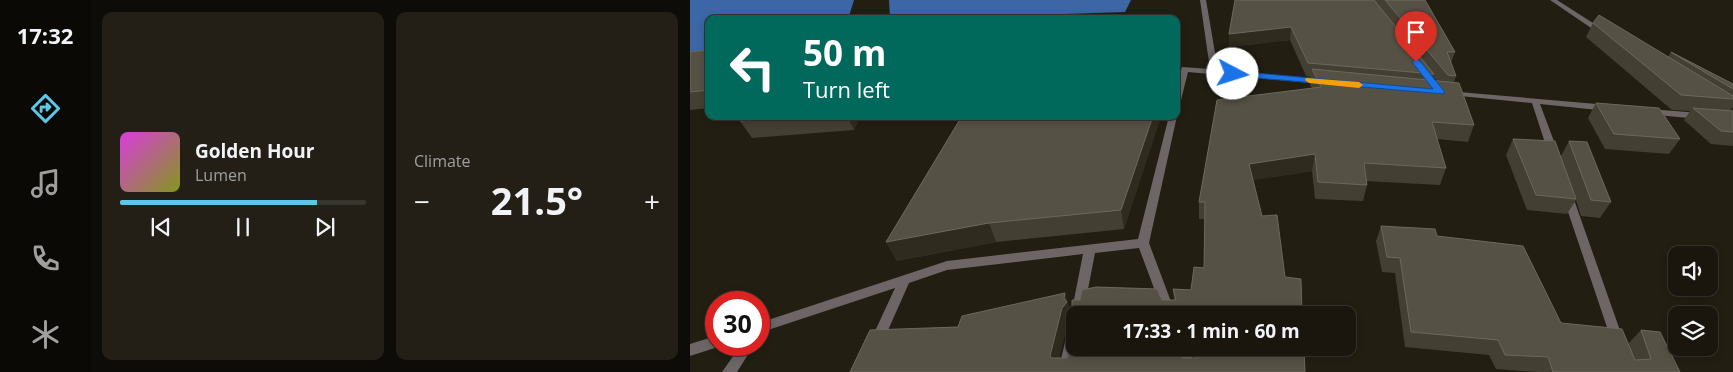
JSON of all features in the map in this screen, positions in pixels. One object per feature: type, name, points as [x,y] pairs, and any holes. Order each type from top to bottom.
[{"type":"street","points":[[1203,0],[1214,72]]},
{"type":"street","points":[[1553,0],[1610,36]]},
{"type":"street","points":[[1180,88],[1185,69],[1333,83]]},
{"type":"street","points":[[1441,92],[1614,108]]},
{"type":"street","points":[[1535,101],[1558,166]]},
{"type":"street","points":[[1643,111],[1712,118]]},
{"type":"street","points":[[1167,306],[1143,243],[1172,120]]},
{"type":"street","points":[[1564,185],[1622,353]]},
{"type":"street","points":[[770,324],[947,266],[1143,243]]},
{"type":"street","points":[[1079,306],[1090,249]]},
{"type":"street","points":[[869,355],[905,280]]},
{"type":"street","points":[[690,350],[705,345]]},
{"type":"street","points":[[729,372],[740,356]]},
{"type":"street","points":[[1065,372],[1068,356]]},
{"type":"street","points":[[1185,356],[1191,372]]},
{"type":"water","points":[[690,0],[854,0],[849,15],[705,15],[705,59],[690,61]]},
{"type":"water","points":[[889,0],[1131,0],[1125,12],[1056,15],[890,15]]},
{"type":"building","points":[[1235,0],[1374,0],[1434,74],[1308,63],[1291,27],[1229,34]]},
{"type":"building","points":[[1385,0],[1425,0],[1455,52],[1447,52],[1456,76],[1448,75]]},
{"type":"building","points":[[1599,15],[1733,96],[1733,99],[1681,95],[1593,23]]},
{"type":"building","points":[[705,50],[705,90],[690,92],[690,52]]},
{"type":"building","points":[[1671,52],[1733,84],[1733,89]]},
{"type":"building","points":[[1312,69],[1459,83],[1474,125],[1432,122],[1446,168],[1364,163],[1367,185],[1318,182],[1315,154],[1249,164],[1262,216],[1277,215],[1285,277],[1301,279],[1302,306],[1072,306],[1072,300],[1080,300],[1082,290],[1096,287],[1157,289],[1162,300],[1176,300],[1173,289],[1191,290],[1194,267],[1204,268],[1205,202],[1199,202],[1217,100],[1321,87]]},
{"type":"building","points":[[1596,103],[1659,108],[1680,139],[1614,134]]},
{"type":"building","points":[[1693,108],[1733,111],[1733,132],[1721,131]]},
{"type":"building","points":[[960,120],[1152,120],[1121,210],[989,223],[886,242]]},
{"type":"building","points":[[1513,139],[1555,141],[1576,199],[1536,195]]},
{"type":"building","points":[[1569,141],[1587,142],[1611,202],[1591,200]]},
{"type":"building","points":[[1381,226],[1435,229],[1437,236],[1523,246],[1561,323],[1622,329],[1635,360],[1651,359],[1641,330],[1660,332],[1668,348],[1668,356],[1672,356],[1680,372],[1553,372],[1548,357],[1505,355],[1498,340],[1411,332],[1400,258],[1387,257]]},
{"type":"building","points":[[1065,293],[1064,298],[1067,302],[1062,308],[1050,356],[1052,358],[1067,358],[1068,356],[1181,356],[1182,358],[1198,358],[1199,356],[1304,356],[1305,372],[850,372],[870,330],[958,327],[962,316]]},
{"type":"slow traffic","points":[[1309,80],[1359,85]]},
{"type":"route","points":[[1233,74],[1441,92],[1416,62]]}]
